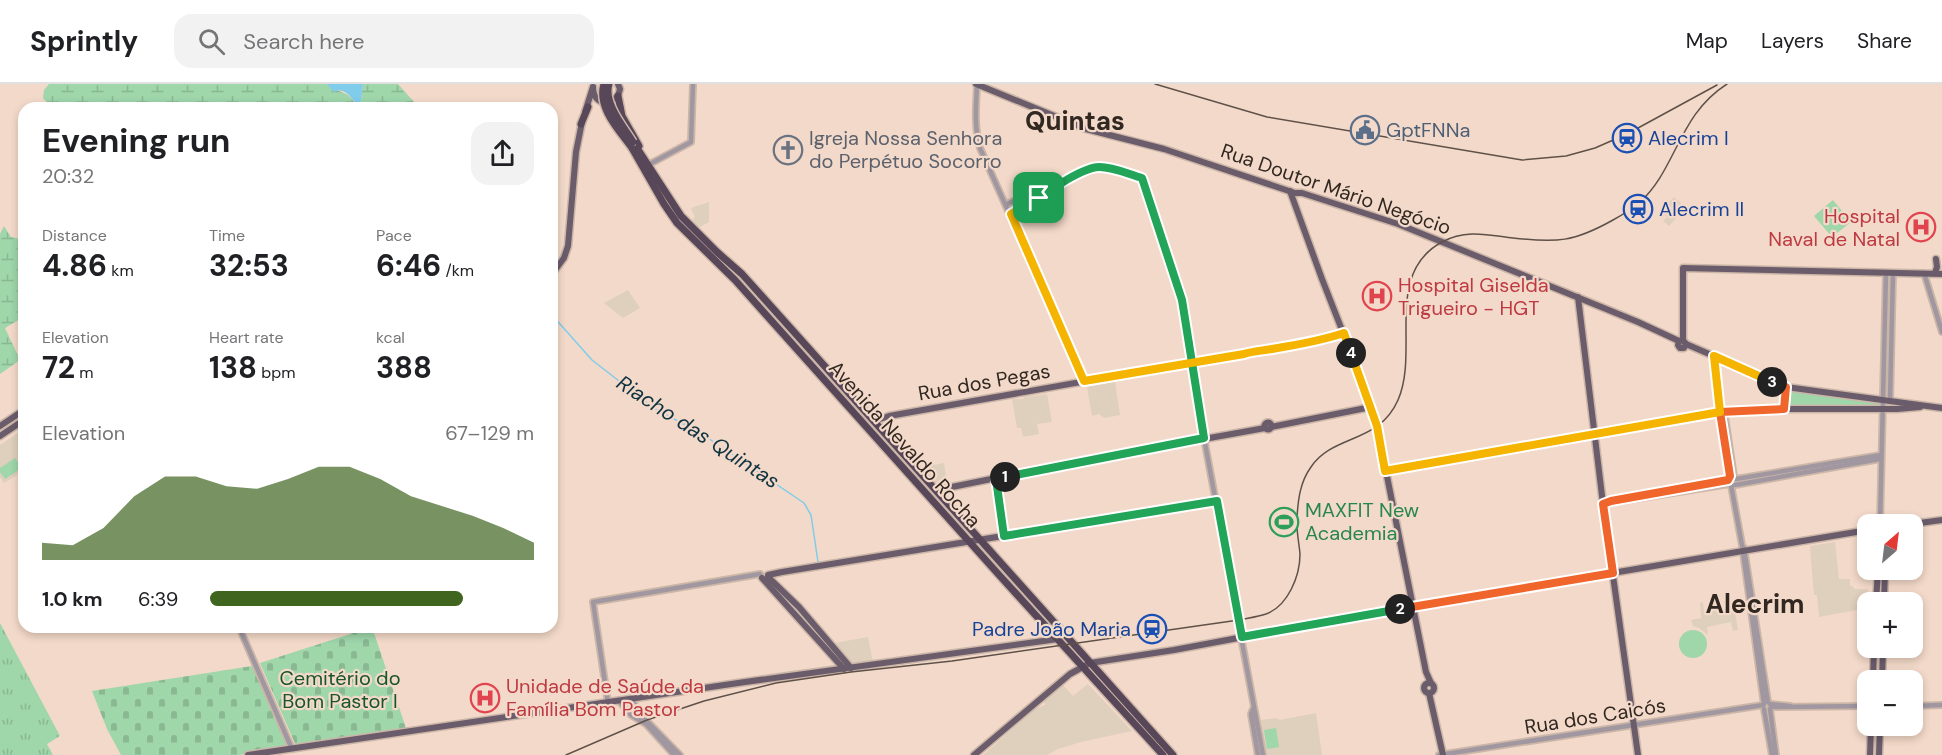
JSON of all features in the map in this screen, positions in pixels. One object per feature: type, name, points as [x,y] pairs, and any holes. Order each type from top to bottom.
[{"type":"highway","points":[[604,84],[602,92],[604,106],[646,162]]},
{"type":"highway","points":[[609,84],[607,89],[611,106],[633,145]]},
{"type":"highway","points":[[619,88],[622,116],[641,148],[646,162]]},
{"type":"highway","points":[[600,102],[636,163],[647,175]]},
{"type":"highway","points":[[581,124],[588,107]]},
{"type":"highway","name":"Avenida Nevaldo Rocha","points":[[633,145],[647,175],[677,223],[735,280],[1058,639],[1087,664],[1173,755]]},
{"type":"highway","name":"Avenida Nevaldo Rocha","points":[[646,162],[681,216],[742,274],[937,490],[1163,755]]},
{"type":"highway","points":[[836,393],[863,420],[867,422],[874,420]]},
{"type":"main road","name":"Rua Doutor Mário Negócio","points":[[977,84],[1086,129],[1164,149],[1414,229],[1786,387],[1924,406]]},
{"type":"main road","points":[[594,86],[596,98],[600,102]]},
{"type":"main road","points":[[558,266],[568,246],[576,152],[581,124],[594,86]]},
{"type":"main road","points":[[581,124],[592,104],[609,103],[619,88]]},
{"type":"main road","points":[[1287,190],[1294,200],[1371,407],[1414,607],[1428,683],[1424,688],[1430,692],[1442,755]]},
{"type":"main road","points":[[1294,200],[1298,193]]},
{"type":"main road","points":[[1682,341],[1683,268],[1940,273],[1936,259]]},
{"type":"main road","points":[[1578,297],[1603,504],[1638,755]]},
{"type":"main road","name":"Rua dos Pegas","points":[[874,420],[1325,340],[1344,333]]},
{"type":"main road","points":[[1784,409],[1786,387]]},
{"type":"main road","points":[[1385,471],[1722,410],[1924,406],[1942,408]]},
{"type":"main road","points":[[937,490],[1371,407]]},
{"type":"main road","points":[[0,426],[18,414]]},
{"type":"main road","points":[[0,436],[18,424]]},
{"type":"main road","points":[[848,668],[765,576],[1004,536],[996,479]]},
{"type":"main road","points":[[1923,523],[1942,520]]},
{"type":"main road","points":[[974,755],[1070,674],[1087,664],[1743,549],[1857,532]]},
{"type":"main road","points":[[248,755],[1058,639]]},
{"type":"main road","points":[[1871,736],[1870,752],[1879,752],[1880,736]]},
{"type":"street","points":[[646,162],[691,142],[693,84]]},
{"type":"street","points":[[977,84],[978,142],[1084,381]]},
{"type":"street","points":[[1007,204],[1032,193],[1049,189],[1096,167],[1142,178],[1182,300],[1204,438],[1242,637],[1258,755]]},
{"type":"street","points":[[1011,214],[1039,198],[1049,189]]},
{"type":"street","points":[[1886,400],[1885,313],[1890,273]]},
{"type":"street","points":[[1880,514],[1882,408],[1886,400],[1891,370],[1893,313],[1890,273]]},
{"type":"street","points":[[1924,273],[1942,332]]},
{"type":"street","points":[[1885,313],[1893,313]]},
{"type":"street","points":[[1714,356],[1774,755]]},
{"type":"street","points":[[1884,370],[1891,370]]},
{"type":"street","points":[[1603,504],[1881,457]]},
{"type":"street","points":[[1004,536],[1217,501]]},
{"type":"street","points":[[608,703],[593,602],[748,576],[765,576]]},
{"type":"street","points":[[242,633],[292,749]]},
{"type":"street","points":[[630,699],[680,755]]},
{"type":"street","points":[[619,701],[631,715],[646,724],[674,755]]},
{"type":"street","points":[[1923,706],[1942,705]]},
{"type":"street","name":"Rua dos Caicós","points":[[1442,755],[1767,706],[1857,706]]},
{"type":"street","points":[[1253,710],[1257,713],[1263,755]]},
{"type":"shaded area","points":[[1674,197],[1686,208],[1669,226],[1663,221],[1667,217],[1661,211]]},
{"type":"shaded area","points":[[709,202],[709,222],[696,229],[690,222],[695,217],[691,208]]},
{"type":"shaded area","points":[[628,290],[640,308],[623,318],[604,303]]},
{"type":"shaded area","points":[[1115,382],[1120,415],[1104,418],[1099,414],[1092,416],[1087,387]]},
{"type":"shaded area","points":[[1047,394],[1052,422],[1037,424],[1039,434],[1023,437],[1021,428],[1017,428],[1012,399]]},
{"type":"shaded area","points":[[18,433],[18,475],[4,483],[0,477],[0,445]]},
{"type":"shaded area","points":[[944,463],[947,483],[935,485],[924,472],[928,471],[927,466]]},
{"type":"shaded area","points":[[1835,542],[1839,579],[1850,579],[1850,586],[1854,589],[1868,589],[1868,592],[1857,592],[1857,610],[1819,617],[1817,595],[1814,595],[1810,546]]},
{"type":"shaded area","points":[[1703,602],[1704,612],[1734,606],[1738,630],[1733,631],[1731,622],[1707,627],[1708,635],[1693,626],[1691,620],[1701,618],[1700,603]]},
{"type":"shaded area","points":[[868,637],[873,662],[851,666],[834,646],[835,643]]},
{"type":"shaded area","points":[[1062,684],[1073,696],[1088,684],[1132,731],[1081,742],[1047,755],[983,755],[1036,708],[1045,705],[1044,700]]},
{"type":"shaded area","points":[[1316,713],[1322,755],[1266,755],[1261,720],[1276,718],[1280,720]]},
{"type":"green space","points":[[49,84],[327,84],[347,94],[355,102],[47,102],[43,98],[44,90]]},
{"type":"green space","points":[[363,84],[398,84],[414,102],[361,102]]},
{"type":"green space","points":[[1833,200],[1851,222],[1832,237],[1814,216]]},
{"type":"green space","points":[[4,226],[11,237],[18,239],[18,320],[5,328],[18,356],[18,361],[0,374],[0,234]]},
{"type":"green space","points":[[1788,390],[1879,403],[1880,407],[1786,407]]},
{"type":"green space","points":[[15,458],[18,462],[18,471],[5,479],[0,468]]},
{"type":"green space","points":[[0,623],[60,736],[47,744],[53,755],[0,755]]},
{"type":"green space","points":[[1693,630],[1703,634],[1707,644],[1703,654],[1693,658],[1683,654],[1679,644],[1683,634]]},
{"type":"green space","name":"Cemitério do Bom Pastor I","points":[[353,633],[374,633],[407,731],[296,746],[260,663]]},
{"type":"green space","points":[[252,666],[288,748],[239,755],[121,755],[107,729],[92,691]]},
{"type":"green space","points":[[1276,728],[1279,747],[1267,749],[1264,730]]},
{"type":"water","points":[[327,84],[363,84],[361,102],[355,102],[342,91],[334,92]]},
{"type":"waterway","name":"Riacho das Quintas","points":[[558,322],[592,360],[655,409],[699,432],[804,503],[811,515],[818,562]]},
{"type":"tram line","points":[[1155,84],[1267,117],[1522,160],[1566,156],[1595,148],[1627,134],[1717,85]]},
{"type":"tram line","points":[[566,755],[647,720],[704,701],[776,683],[952,661],[1239,620],[1274,610],[1286,597],[1298,572],[1300,554],[1297,527],[1298,505],[1300,491],[1307,473],[1320,456],[1379,424],[1390,414],[1398,400],[1404,380],[1406,359],[1408,293],[1413,273],[1424,256],[1442,242],[1460,235],[1477,234],[1528,240],[1565,239],[1587,233],[1620,216],[1639,203],[1652,189],[1698,111],[1727,84]]},
{"type":"place","name":"GptFNNa","points":[[1365,130]]},
{"type":"place","name":"Alecrim I","points":[[1627,138]]},
{"type":"place","name":"Igreja Nossa Senhora do Perpétuo Socorro","points":[[788,150]]},
{"type":"place","name":"Alecrim II","points":[[1638,209]]},
{"type":"place","name":"Hospital Naval de Natal","points":[[1921,227]]},
{"type":"place","name":"Hospital Giselda Trigueiro - HGT","points":[[1377,296]]},
{"type":"place","name":"MAXFIT New Academia","points":[[1284,522]]},
{"type":"place","name":"Padre João Maria","points":[[1152,629]]},
{"type":"place","name":"Unidade de Saúde da Família Bom Pastor","points":[[485,698]]},
{"type":"district","name":"Quintas","points":[[1075,121]]},
{"type":"district","name":"Alecrim","points":[[1755,604]]},
{"type":"route","points":[[1039,198],[1011,214],[1084,381],[1119,376],[1191,363],[1244,354],[1251,351],[1258,352],[1325,340],[1344,333],[1377,426],[1385,471],[1720,412],[1714,356],[1786,387],[1784,409],[1720,412],[1730,476],[1727,481],[1603,504],[1613,573],[1242,637],[1217,501],[1004,536],[996,479],[1204,438],[1191,363],[1182,300],[1142,178],[1105,167],[1096,167],[1049,189],[1039,198]]}]
